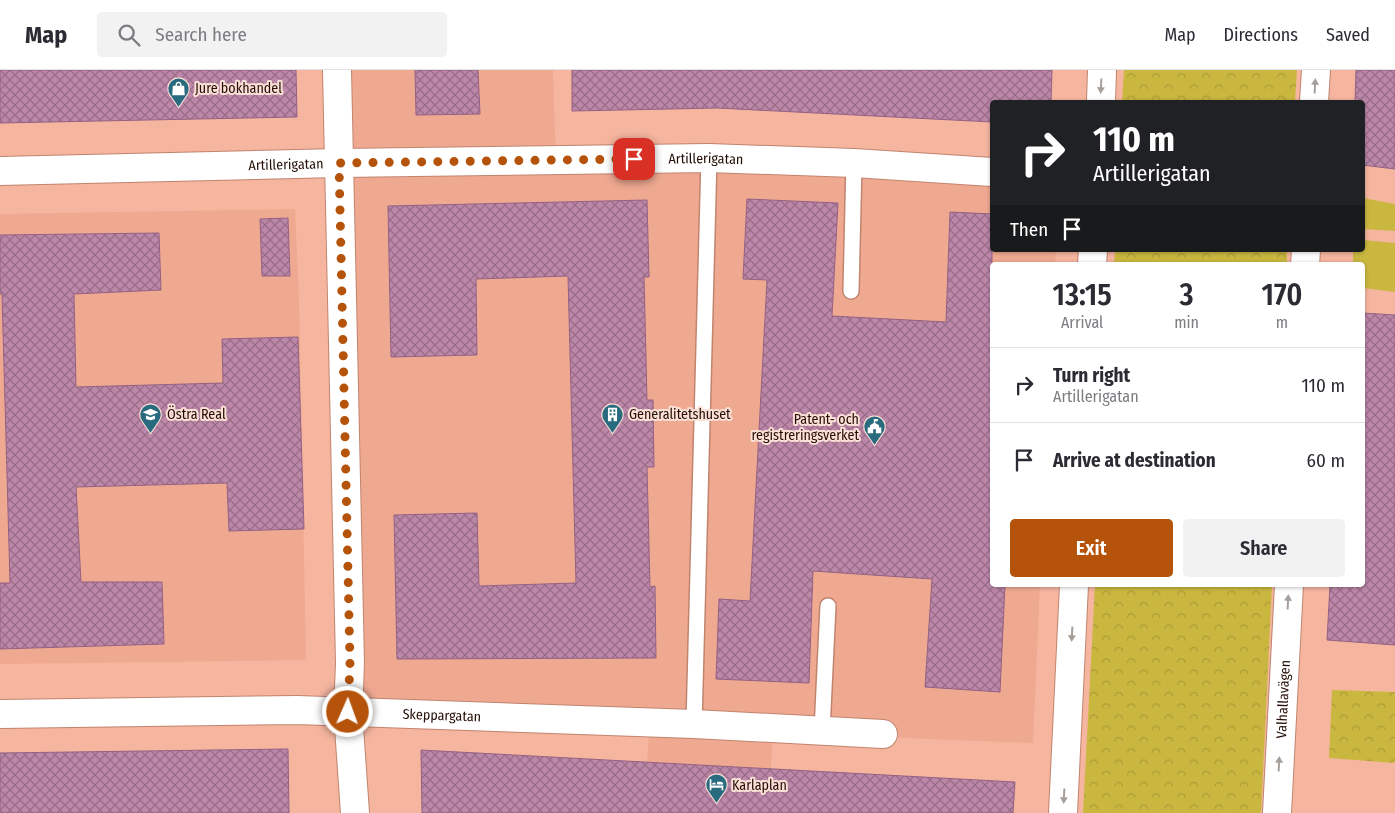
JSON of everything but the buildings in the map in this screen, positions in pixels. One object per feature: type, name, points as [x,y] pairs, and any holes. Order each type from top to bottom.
[{"type":"street","points":[[337,70],[349,653],[348,712],[355,813]]},
{"type":"street","points":[[1101,100],[1102,70]]},
{"type":"street","points":[[1314,100],[1316,70]]},
{"type":"street","name":"Artillerigatan","points":[[0,171],[339,163],[709,158],[854,163],[990,172]]},
{"type":"street","points":[[1063,813],[1074,587]]},
{"type":"street","name":"Valhallavägen","points":[[1277,813],[1289,587]]},
{"type":"street","name":"Skeppargatan","points":[[0,714],[297,710],[694,724],[884,734]]},
{"type":"lane","points":[[694,724],[709,158]]},
{"type":"lane","points":[[851,291],[854,163]]},
{"type":"lane","points":[[822,731],[828,606]]},
{"type":"shaded area","points":[[333,70],[553,70],[556,163],[990,180],[990,252],[1056,252],[1055,262],[990,262],[990,587],[1040,587],[1033,743],[773,733],[768,813],[643,813],[650,723],[352,717]]},
{"type":"shaded area","name":"Östra Real","points":[[295,209],[299,299],[306,660],[0,664],[0,214]]},
{"type":"green space","points":[[1124,70],[1297,70],[1295,100],[1122,100]]},
{"type":"green space","points":[[1365,198],[1395,204],[1395,231],[1365,229]]},
{"type":"green space","points":[[1365,240],[1395,243],[1395,292],[1365,288],[1365,262],[1353,262],[1353,252],[1365,252]]},
{"type":"green space","points":[[1115,252],[1287,252],[1287,262],[1114,262]]},
{"type":"green space","points":[[1095,587],[1272,587],[1261,813],[1083,813]]},
{"type":"green space","points":[[1332,690],[1395,692],[1395,763],[1329,758]]},
{"type":"place","name":"Jure bokhandel","points":[[179,107]]},
{"type":"place","name":"Östra Real","points":[[151,433]]},
{"type":"place","name":"Generalitetshuset","points":[[613,433]]},
{"type":"place","name":"Patent- och registreringsverket","points":[[875,446]]},
{"type":"place","name":"Karlaplan","points":[[716,804]]},
{"type":"route","points":[[348,712],[350,663],[339,163],[634,159]]}]
